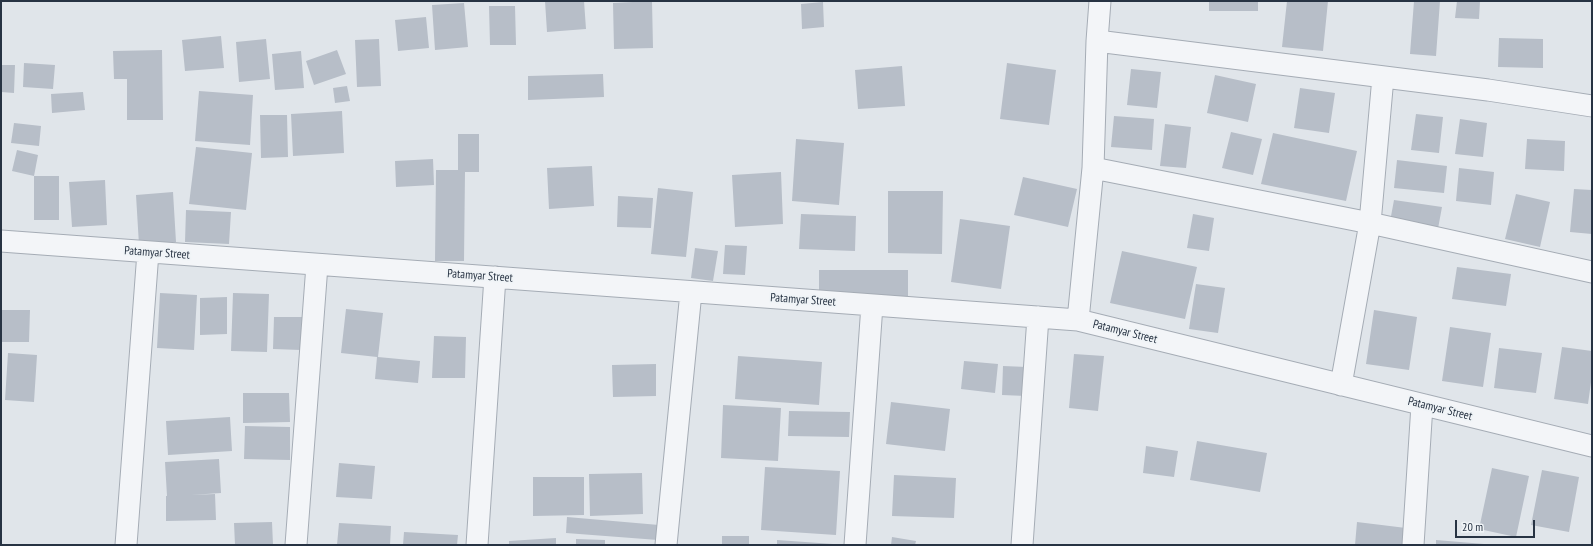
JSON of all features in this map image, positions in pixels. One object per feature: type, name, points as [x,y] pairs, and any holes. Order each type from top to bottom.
[{"type":"street","points":[[1078,320],[1093,168],[1097,41],[1100,1]]},
{"type":"street","points":[[1097,41],[1383,77],[1592,106]]},
{"type":"street","points":[[1341,385],[1370,223],[1383,77]]},
{"type":"street","points":[[1093,168],[1370,223],[1592,272]]},
{"type":"street","name":"Patamyar Street","points":[[1,241],[1078,320],[1592,446]]},
{"type":"street","points":[[126,545],[148,252]]},
{"type":"street","points":[[296,545],[317,265]]},
{"type":"street","points":[[478,545],[495,277]]},
{"type":"street","points":[[666,545],[691,292]]},
{"type":"street","points":[[854,545],[872,305]]},
{"type":"street","points":[[1022,545],[1038,317]]},
{"type":"street","points":[[1414,545],[1422,405]]},
{"type":"building","points":[[545,1],[584,1],[586,29],[547,32]]},
{"type":"building","points":[[652,1],[653,48],[614,49],[613,3]]},
{"type":"building","points":[[1209,1],[1258,1],[1258,11],[1209,11]]},
{"type":"building","points":[[1287,1],[1328,1],[1323,51],[1282,47]]},
{"type":"building","points":[[1414,1],[1440,1],[1436,56],[1410,54]]},
{"type":"building","points":[[1457,1],[1480,1],[1479,19],[1455,18]]},
{"type":"building","points":[[823,2],[824,27],[802,29],[801,4]]},
{"type":"building","points":[[464,3],[468,47],[435,50],[432,5]]},
{"type":"building","points":[[489,6],[515,6],[516,45],[490,45]]},
{"type":"building","points":[[426,17],[429,48],[398,51],[395,20]]},
{"type":"building","points":[[221,36],[224,68],[185,71],[182,40]]},
{"type":"building","points":[[1499,38],[1543,39],[1543,68],[1498,67]]},
{"type":"building","points":[[266,39],[270,79],[239,82],[236,42]]},
{"type":"building","points":[[379,39],[381,86],[357,87],[355,40]]},
{"type":"building","points":[[162,50],[163,120],[127,120],[127,79],[114,79],[113,51]]},
{"type":"building","points":[[337,50],[346,74],[314,85],[306,61]]},
{"type":"building","points":[[301,51],[304,88],[275,90],[272,54]]},
{"type":"building","points":[[24,63],[55,65],[53,89],[23,87]]},
{"type":"building","points":[[1007,63],[1056,70],[1049,125],[1000,119]]},
{"type":"building","points":[[1,65],[15,65],[14,93],[1,92]]},
{"type":"building","points":[[902,66],[905,106],[858,109],[855,70]]},
{"type":"building","points":[[1131,69],[1161,72],[1157,108],[1127,105]]},
{"type":"building","points":[[603,74],[604,97],[528,100],[528,76]]},
{"type":"building","points":[[1215,75],[1256,84],[1248,122],[1207,113]]},
{"type":"building","points":[[347,86],[350,101],[335,103],[333,88]]},
{"type":"building","points":[[1300,88],[1335,93],[1329,133],[1294,128]]},
{"type":"building","points":[[199,91],[253,95],[250,145],[195,141]]},
{"type":"building","points":[[83,92],[85,110],[52,113],[51,94]]},
{"type":"building","points":[[342,111],[344,153],[293,156],[291,114]]},
{"type":"building","points":[[1416,114],[1443,117],[1439,153],[1411,150]]},
{"type":"building","points":[[260,115],[287,115],[288,157],[261,158]]},
{"type":"building","points":[[1114,116],[1154,119],[1152,150],[1111,147]]},
{"type":"building","points":[[1460,119],[1487,123],[1483,157],[1455,154]]},
{"type":"building","points":[[14,123],[41,126],[39,146],[11,143]]},
{"type":"building","points":[[1165,124],[1191,127],[1186,168],[1160,166]]},
{"type":"building","points":[[1231,132],[1262,139],[1253,175],[1222,168]]},
{"type":"building","points":[[1273,133],[1357,151],[1346,201],[1261,184]]},
{"type":"building","points":[[458,134],[479,134],[479,172],[465,172],[464,261],[435,261],[436,170],[458,170]]},
{"type":"building","points":[[796,139],[844,143],[839,205],[792,201]]},
{"type":"building","points":[[1527,139],[1565,141],[1564,171],[1525,169]]},
{"type":"building","points":[[196,147],[252,153],[246,210],[189,204]]},
{"type":"building","points":[[17,150],[38,155],[34,176],[12,171]]},
{"type":"building","points":[[433,159],[434,185],[396,187],[395,161]]},
{"type":"building","points":[[1397,160],[1447,166],[1444,193],[1394,188]]},
{"type":"building","points":[[592,166],[594,206],[549,209],[547,168]]},
{"type":"building","points":[[1459,168],[1494,172],[1491,205],[1456,201]]},
{"type":"building","points":[[781,172],[783,224],[735,227],[732,175]]},
{"type":"building","points":[[34,176],[59,176],[59,220],[34,220]]},
{"type":"building","points":[[1023,177],[1077,189],[1068,227],[1014,215]]},
{"type":"building","points":[[105,180],[107,225],[72,227],[69,182]]},
{"type":"building","points":[[658,188],[693,192],[686,257],[651,254]]},
{"type":"building","points":[[1574,189],[1592,190],[1592,234],[1570,232]]},
{"type":"building","points":[[888,191],[943,191],[942,254],[888,253]]},
{"type":"building","points":[[173,192],[176,242],[139,245],[136,195]]},
{"type":"building","points":[[1516,194],[1550,202],[1540,247],[1505,239]]},
{"type":"building","points":[[618,196],[653,198],[651,228],[617,227]]},
{"type":"building","points":[[1394,200],[1442,207],[1437,234],[1389,227]]},
{"type":"building","points":[[186,210],[231,212],[229,244],[185,242]]},
{"type":"building","points":[[801,214],[856,216],[855,251],[799,249]]},
{"type":"building","points":[[1193,214],[1214,218],[1209,251],[1187,248]]},
{"type":"building","points":[[960,219],[1010,226],[1001,289],[951,282]]},
{"type":"building","points":[[725,245],[747,246],[745,275],[723,274]]},
{"type":"building","points":[[695,248],[718,251],[713,281],[691,278]]},
{"type":"building","points":[[1122,251],[1197,267],[1185,319],[1110,303]]},
{"type":"building","points":[[1457,267],[1511,274],[1506,306],[1452,299]]},
{"type":"building","points":[[819,270],[908,270],[908,298],[819,298]]},
{"type":"building","points":[[1196,284],[1225,288],[1218,333],[1189,329]]},
{"type":"building","points":[[160,293],[197,295],[194,350],[157,348]]},
{"type":"building","points":[[233,293],[269,294],[267,352],[231,351]]},
{"type":"building","points":[[227,297],[227,334],[200,335],[200,298]]},
{"type":"building","points":[[346,309],[383,313],[378,357],[420,361],[418,383],[375,379],[377,357],[341,353]]},
{"type":"building","points":[[1,310],[30,310],[29,342],[1,342]]},
{"type":"building","points":[[1374,310],[1417,317],[1409,370],[1366,364]]},
{"type":"building","points":[[274,317],[302,317],[301,350],[273,349]]},
{"type":"building","points":[[1450,327],[1491,333],[1483,387],[1442,381]]},
{"type":"building","points":[[434,336],[466,337],[465,378],[432,378]]},
{"type":"building","points":[[1562,347],[1592,351],[1592,375],[1588,404],[1554,399]]},
{"type":"building","points":[[1499,348],[1542,353],[1536,393],[1494,388]]},
{"type":"building","points":[[8,353],[37,355],[34,402],[5,400]]},
{"type":"building","points":[[1074,354],[1104,356],[1098,411],[1069,408]]},
{"type":"building","points":[[738,356],[822,362],[819,405],[735,399]]},
{"type":"building","points":[[964,361],[998,364],[995,393],[961,389]]},
{"type":"building","points":[[656,364],[656,396],[613,397],[612,365]]},
{"type":"building","points":[[1003,366],[1027,367],[1026,396],[1002,395]]},
{"type":"building","points":[[243,393],[289,393],[290,422],[243,423]]},
{"type":"building","points":[[891,402],[950,409],[945,451],[886,444]]},
{"type":"building","points":[[723,405],[781,408],[778,461],[721,458]]},
{"type":"building","points":[[789,411],[850,412],[849,437],[788,436]]},
{"type":"building","points":[[230,417],[232,451],[168,455],[166,421]]},
{"type":"building","points":[[245,426],[290,427],[290,460],[244,459]]},
{"type":"building","points":[[1197,441],[1267,453],[1260,492],[1190,480]]},
{"type":"building","points":[[1146,446],[1178,451],[1174,477],[1143,473]]},
{"type":"building","points":[[219,459],[221,493],[191,495],[215,494],[216,520],[166,521],[167,496],[165,462]]},
{"type":"building","points":[[339,463],[375,466],[372,499],[336,497]]},
{"type":"building","points":[[765,467],[840,471],[836,535],[761,530]]},
{"type":"building","points":[[1492,468],[1529,476],[1516,537],[1479,529]]},
{"type":"building","points":[[1542,470],[1579,477],[1569,532],[1531,525]]},
{"type":"building","points":[[642,473],[643,514],[590,516],[589,474]]},
{"type":"building","points":[[894,475],[956,478],[954,518],[892,516]]},
{"type":"building","points":[[533,477],[584,477],[584,515],[533,516]]},
{"type":"building","points":[[567,517],[659,525],[658,540],[566,533]]},
{"type":"building","points":[[272,522],[273,545],[235,545],[234,523]]},
{"type":"building","points":[[1357,522],[1406,528],[1404,545],[1355,545]]},
{"type":"building","points":[[339,523],[391,526],[390,545],[337,545]]},
{"type":"building","points":[[404,532],[458,535],[457,545],[403,545]]},
{"type":"building","points":[[722,536],[749,536],[749,545],[722,545]]},
{"type":"building","points":[[892,537],[916,541],[915,545],[891,545]]},
{"type":"building","points":[[556,538],[556,545],[509,545],[509,541]]},
{"type":"building","points":[[576,539],[605,540],[605,545],[576,545]]},
{"type":"building","points":[[777,540],[833,544],[833,545],[777,545]]},
{"type":"building","points":[[1436,540],[1484,544],[1436,545]]}]
